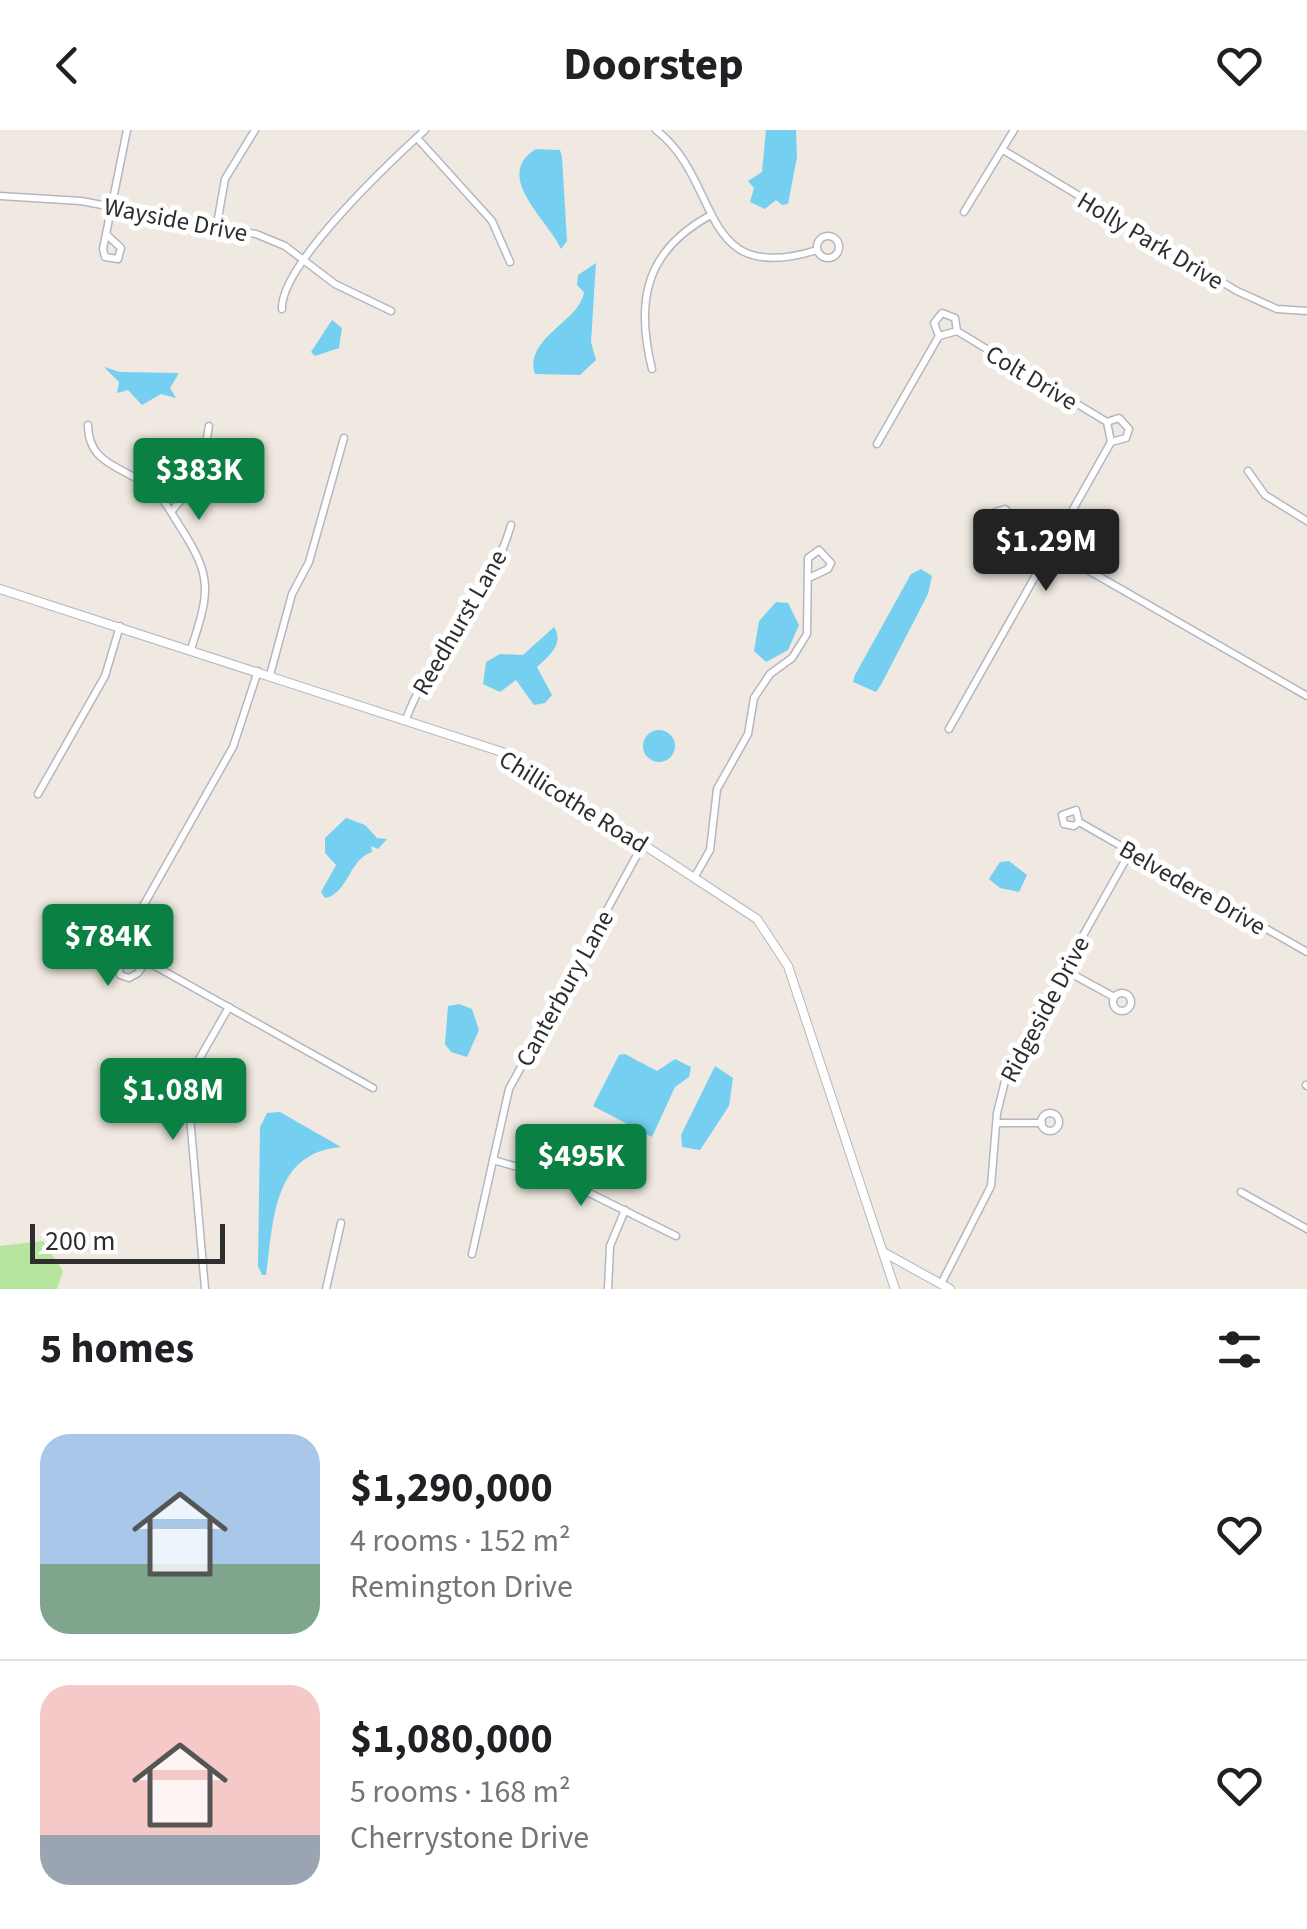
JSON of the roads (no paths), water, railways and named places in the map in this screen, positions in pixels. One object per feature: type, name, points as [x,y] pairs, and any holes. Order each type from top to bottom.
[{"type":"street","points":[[106,234],[127,130]]},
{"type":"street","points":[[217,224],[226,178],[256,130]]},
{"type":"street","points":[[282,309],[283,292],[355,196],[425,130]]},
{"type":"street","points":[[656,130],[683,156],[709,216],[732,245],[745,254],[789,259],[817,250]]},
{"type":"street","points":[[964,212],[1014,130]]},
{"type":"street","points":[[416,138],[492,221],[510,262]]},
{"type":"street","name":"Holly Park Drive","points":[[1002,150],[1236,291],[1277,309],[1307,311]]},
{"type":"street","name":"Wayside Drive","points":[[0,196],[111,207],[217,224],[268,238],[335,284],[391,312]]},
{"type":"street","points":[[652,368],[647,346],[652,268],[669,242],[709,216]]},
{"type":"street","name":"Colt Drive","points":[[956,331],[955,318],[942,313],[934,323],[939,336],[956,331],[1107,422],[1111,442],[1126,438],[1129,428],[1119,418],[1107,422]]},
{"type":"street","points":[[877,444],[939,336]]},
{"type":"street","points":[[88,425],[90,444],[98,457],[152,488],[171,512],[206,574],[206,603],[191,649]]},
{"type":"street","points":[[171,512],[200,478],[209,426]]},
{"type":"street","points":[[270,675],[292,594],[309,562],[344,438]]},
{"type":"street","points":[[950,728],[1111,442]]},
{"type":"street","points":[[1248,471],[1265,495],[1307,521]]},
{"type":"street","name":"Reedhurst Lane","points":[[406,719],[444,644],[497,561],[511,525]]},
{"type":"street","points":[[1013,527],[1307,696]]},
{"type":"street","points":[[694,878],[710,850],[718,789],[748,734],[754,698],[770,674],[792,658],[807,634],[810,577]]},
{"type":"street","name":"Chillicothe Road","points":[[0,588],[502,752],[756,919],[788,966],[896,1289]]},
{"type":"street","points":[[38,794],[105,676],[120,626]]},
{"type":"street","points":[[258,671],[232,747],[129,931],[130,946],[146,961],[373,1088]]},
{"type":"street","name":"Belvedere Drive","points":[[1079,822],[1307,952]]},
{"type":"street","name":"Canterbury Lane","points":[[472,1254],[509,1089],[643,844]]},
{"type":"street","name":"Ridgeside Drive","points":[[941,1284],[991,1186],[997,1123],[1008,1069],[1130,852]]},
{"type":"street","points":[[130,946],[118,960],[120,975],[138,973],[146,961]]},
{"type":"street","points":[[1063,969],[1114,997]]},
{"type":"street","points":[[205,1289],[188,1094],[194,1068],[229,1008]]},
{"type":"street","points":[[997,1123],[1042,1122]]},
{"type":"street","points":[[493,1160],[549,1174],[676,1236]]},
{"type":"street","points":[[1241,1192],[1307,1229]]},
{"type":"street","points":[[608,1289],[610,1246],[625,1210]]},
{"type":"street","points":[[326,1289],[341,1223]]},
{"type":"street","points":[[883,1252],[950,1289]]},
{"type":"water","points":[[766,130],[796,130],[797,157],[788,204],[776,200],[765,209],[750,202],[754,188],[748,181],[762,172]]},
{"type":"water","points":[[536,149],[560,150],[562,157],[567,241],[561,249],[521,185],[524,160]]},
{"type":"water","points":[[596,263],[591,342],[596,360],[580,375],[535,374],[537,350],[580,303],[584,292],[577,285],[578,275]]},
{"type":"water","points":[[332,320],[342,328],[339,348],[315,356],[311,352]]},
{"type":"water","points":[[104,367],[120,372],[179,373],[170,388],[176,398],[161,394],[142,405],[128,390],[117,393],[119,382]]},
{"type":"water","points":[[921,569],[932,576],[928,594],[882,683],[876,692],[853,682],[911,574]]},
{"type":"water","points":[[776,602],[788,603],[799,625],[788,650],[766,662],[754,651],[759,621]]},
{"type":"water","points":[[554,627],[556,644],[537,667],[552,695],[545,703],[534,705],[516,680],[500,692],[483,684],[486,662],[500,654],[523,655]]},
{"type":"water","points":[[659,730],[670,735],[675,746],[670,757],[659,762],[648,757],[643,746],[648,735]]},
{"type":"water","points":[[346,818],[365,825],[377,838],[387,839],[378,849],[371,846],[372,852],[358,862],[339,890],[325,898],[321,892],[336,865],[325,853],[325,838]]},
{"type":"water","points":[[1009,861],[1027,875],[1019,892],[1000,888],[989,879],[1000,862]]},
{"type":"water","points":[[459,1004],[472,1009],[479,1030],[467,1057],[451,1052],[445,1044],[448,1006]]},
{"type":"water","points":[[625,1054],[657,1071],[675,1059],[691,1067],[689,1077],[675,1087],[652,1137],[593,1106],[619,1055]]},
{"type":"water","points":[[715,1066],[733,1078],[729,1106],[700,1150],[682,1147],[681,1135]]},
{"type":"water","points":[[280,1112],[341,1147],[318,1152],[301,1162],[289,1176],[275,1212],[266,1275],[262,1275],[258,1266],[260,1127],[267,1113]]}]
